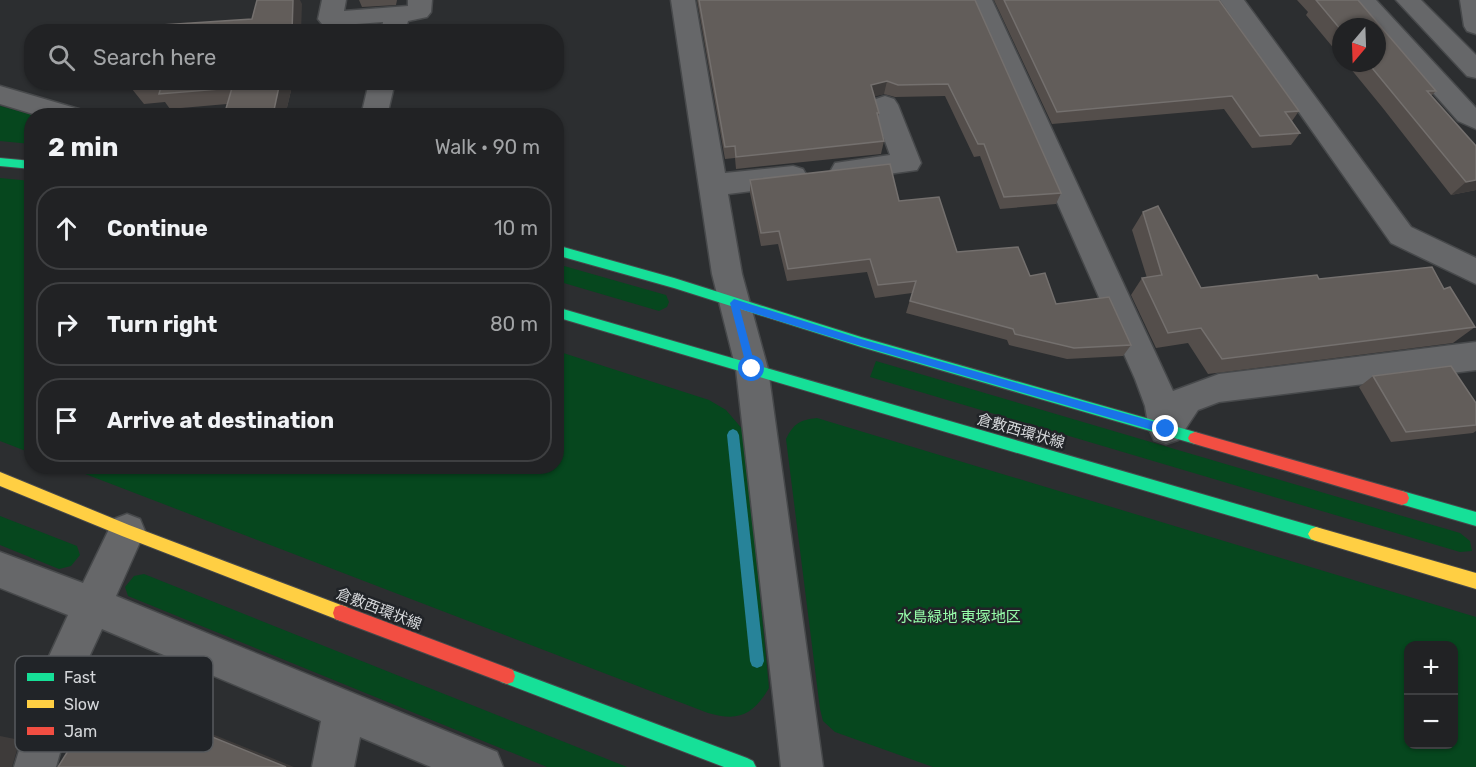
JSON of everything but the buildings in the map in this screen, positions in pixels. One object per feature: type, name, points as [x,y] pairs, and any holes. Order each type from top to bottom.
[{"type":"main road","points":[[0,162],[24,164]]},
{"type":"main road","points":[[564,252],[674,283],[873,346],[1476,519]]},
{"type":"main road","name":"倉敷西環状線","points":[[564,314],[1476,581]]},
{"type":"main road","name":"倉敷西環状線","points":[[0,479],[127,531],[747,767]]},
{"type":"street","points":[[334,0],[330,19],[392,23],[419,12],[420,0]]},
{"type":"street","points":[[683,0],[734,303],[752,369],[802,767]]},
{"type":"street","points":[[980,0],[1151,379],[1162,406],[1166,429]]},
{"type":"street","points":[[1232,0],[1401,235],[1476,272]]},
{"type":"street","points":[[1363,0],[1467,115],[1476,120]]},
{"type":"street","points":[[1408,0],[1476,70]]},
{"type":"street","points":[[1472,0],[1476,26]]},
{"type":"street","points":[[376,108],[380,90]]},
{"type":"street","points":[[0,95],[45,108]]},
{"type":"street","points":[[713,185],[907,163],[885,105]]},
{"type":"street","points":[[1166,429],[1186,399],[1219,388],[1476,356]]},
{"type":"street","points":[[69,656],[127,531]]},
{"type":"street","points":[[0,570],[93,606],[482,767]]},
{"type":"street","points":[[333,767],[344,710]]},
{"type":"street","points":[[35,767],[39,752]]},
{"type":"green space","points":[[0,106],[24,113],[24,143],[0,141]]},
{"type":"green space","points":[[0,178],[24,180],[24,450],[0,441]]},
{"type":"green space","points":[[564,266],[666,295],[669,302],[667,307],[659,311],[564,283]]},
{"type":"green space","points":[[564,353],[709,400],[726,410],[744,431],[769,688],[757,705],[744,714],[728,717],[708,713],[85,474],[564,474]]},
{"type":"green space","points":[[876,361],[1460,533],[1470,541],[1472,551],[1460,552],[870,377]]},
{"type":"green space","name":"水島緑地 東塚地区","points":[[817,418],[1476,617],[1476,767],[933,767],[835,732],[823,721],[820,709],[786,439],[792,429],[802,421]]},
{"type":"green space","points":[[0,516],[77,546],[80,555],[71,566],[59,569],[0,545]]},
{"type":"green space","points":[[144,574],[627,767],[547,767],[128,596],[125,587],[134,576]]},
{"type":"waterway","points":[[733,435],[757,661]]},
{"type":"traffic: fast","points":[[0,162],[24,164]]},
{"type":"traffic: fast","points":[[564,252],[674,283],[861,342],[1195,438]]},
{"type":"traffic: fast","points":[[564,314],[1316,534]]},
{"type":"traffic: fast","points":[[1402,498],[1476,519]]},
{"type":"traffic: fast","points":[[507,676],[747,767]]},
{"type":"traffic: slow","points":[[0,479],[127,531],[341,613]]},
{"type":"traffic: slow","points":[[1316,534],[1476,581]]},
{"type":"traffic: jam","points":[[1195,438],[1402,498]]},
{"type":"traffic: jam","points":[[341,613],[507,676]]},
{"type":"route","points":[[752,369],[734,303],[861,342],[1166,429]]}]
